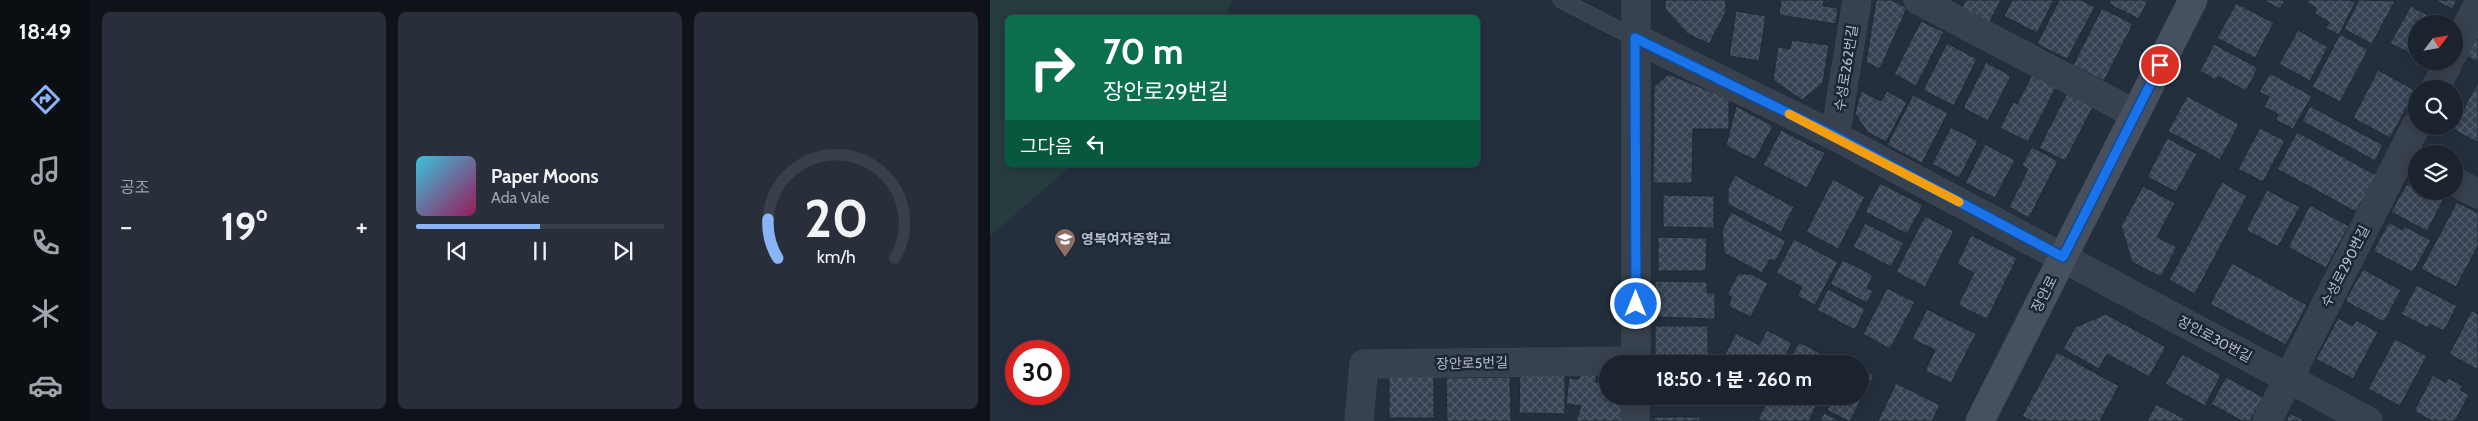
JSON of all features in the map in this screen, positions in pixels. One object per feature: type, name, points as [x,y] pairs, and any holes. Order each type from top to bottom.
[{"type":"main road","name":"장안로","points":[[1980,421],[2194,0]]},
{"type":"street","points":[[1636,0],[1636,355]]},
{"type":"street","name":"수성로262번길","points":[[1835,136],[1857,0]]},
{"type":"street","points":[[1918,0],[2135,114]]},
{"type":"street","points":[[2463,34],[2478,5]]},
{"type":"street","name":"장안로30번길","points":[[1635,38],[1835,136],[2368,421]]},
{"type":"street","name":"수성로290번길","points":[[2267,421],[2288,378],[2408,159]]},
{"type":"street","points":[[2463,186],[2478,194]]},
{"type":"street","name":"장안로5번길","points":[[1359,421],[1364,364],[1599,362]]},
{"type":"street","points":[[1635,421],[1636,405]]},
{"type":"lane","points":[[1561,0],[1635,38]]},
{"type":"green space","points":[[990,0],[1233,0],[1226,15],[1005,15],[1005,167],[1070,167],[990,236]]},
{"type":"building","points":[[1665,0],[1726,0],[1726,12],[1709,44],[1688,34],[1665,9]]},
{"type":"building","points":[[1781,0],[1824,0],[1823,6],[1838,8],[1836,24],[1779,15]]},
{"type":"building","points":[[1876,0],[1891,0],[1907,8],[1880,69],[1866,62]]},
{"type":"building","points":[[1966,0],[2001,0],[1989,23],[1961,9]]},
{"type":"building","points":[[2012,0],[2054,0],[2037,33],[2004,16]]},
{"type":"building","points":[[2059,0],[2081,0],[2095,7],[2067,59],[2037,44]]},
{"type":"building","points":[[2110,0],[2148,0],[2139,19],[2109,4]]},
{"type":"building","points":[[2263,0],[2285,0],[2280,9]]},
{"type":"building","points":[[2309,0],[2349,0],[2355,3],[2339,35],[2326,28],[2329,22],[2314,13],[2317,8],[2307,3]]},
{"type":"building","points":[[2359,0],[2395,1],[2372,44],[2344,29]]},
{"type":"building","points":[[2435,0],[2457,0],[2452,9]]},
{"type":"building","points":[[2236,3],[2274,23],[2255,58],[2217,38]]},
{"type":"building","points":[[2411,6],[2428,15],[2408,15],[2408,53],[2390,43]]},
{"type":"building","points":[[2102,8],[2133,24],[2104,81],[2073,65]]},
{"type":"building","points":[[1736,11],[1766,16],[1759,61],[1729,56]]},
{"type":"building","points":[[1921,21],[1944,32],[1916,86],[1894,74]]},
{"type":"building","points":[[2298,30],[2328,47],[2310,81],[2279,64]]},
{"type":"building","points":[[2340,34],[2368,50],[2340,102],[2312,87]]},
{"type":"building","points":[[2478,34],[2478,62],[2466,56]]},
{"type":"building","points":[[1792,40],[1829,45],[1823,83],[1802,100],[1773,80],[1778,47],[1790,49]]},
{"type":"building","points":[[1947,43],[1977,59],[1954,106],[1923,90]]},
{"type":"building","points":[[2214,44],[2258,68],[2246,91],[2218,76],[2216,80],[2200,71]]},
{"type":"building","points":[[1986,62],[2011,76],[1988,121],[1963,108]]},
{"type":"building","points":[[2378,70],[2408,87],[2408,105],[2390,138],[2353,118]]},
{"type":"building","points":[[2270,73],[2312,96],[2293,129],[2276,120],[2278,114],[2264,107],[2269,97],[2259,92]]},
{"type":"building","points":[[1668,74],[1729,99],[1729,129],[1693,129],[1692,183],[1653,183],[1654,87]]},
{"type":"building","points":[[2032,75],[2056,87],[2028,142],[2000,128],[2013,102],[2017,104]]},
{"type":"building","points":[[2478,82],[2478,143],[2463,135],[2463,110]]},
{"type":"building","points":[[1861,91],[1881,101],[1887,91],[1907,102],[1886,142],[1867,132],[1855,113]]},
{"type":"building","points":[[2067,93],[2093,107],[2065,161],[2039,148]]},
{"type":"building","points":[[1913,95],[1948,113],[1922,163],[1887,145]]},
{"type":"building","points":[[2187,96],[2239,124],[2220,160],[2168,131]]},
{"type":"building","points":[[1736,106],[1773,126],[1755,160],[1726,146]]},
{"type":"building","points":[[2310,106],[2383,145],[2375,161],[2302,121]]},
{"type":"building","points":[[1951,127],[1978,141],[1959,178],[1932,164]]},
{"type":"building","points":[[2260,128],[2285,141],[2263,182],[2238,169]]},
{"type":"building","points":[[1781,130],[1825,153],[1807,188],[1763,165]]},
{"type":"building","points":[[2297,132],[2376,175],[2356,212],[2277,169]]},
{"type":"building","points":[[2167,138],[2197,154],[2176,192],[2147,177]]},
{"type":"building","points":[[1985,144],[2015,160],[1995,198],[1965,183]]},
{"type":"building","points":[[2032,147],[2058,161],[2029,218],[2009,207],[2028,169],[2022,165]]},
{"type":"building","points":[[1735,175],[1794,207],[1781,232],[1728,204],[1728,188]]},
{"type":"building","points":[[1833,179],[1865,197],[1838,249],[1806,232]]},
{"type":"building","points":[[2222,182],[2247,196],[2195,294],[2169,280]]},
{"type":"building","points":[[1880,183],[1923,205],[1907,234],[1865,212]]},
{"type":"building","points":[[2408,184],[2408,200],[2443,200],[2427,231],[2391,212]]},
{"type":"building","points":[[2143,186],[2175,203],[2157,237],[2177,247],[2161,277],[2132,262],[2121,226]]},
{"type":"building","points":[[2267,190],[2300,207],[2278,247],[2246,230]]},
{"type":"building","points":[[1663,195],[1714,196],[1714,228],[1663,227]]},
{"type":"building","points":[[2457,202],[2478,213],[2478,246],[2456,287],[2421,269]]},
{"type":"building","points":[[2310,205],[2349,226],[2326,268],[2288,247]]},
{"type":"building","points":[[1731,212],[1786,241],[1775,262],[1770,259],[1762,273],[1724,253],[1722,230]]},
{"type":"building","points":[[1925,216],[1954,231],[1925,287],[1896,272]]},
{"type":"building","points":[[2389,222],[2402,230],[2404,226],[2431,240],[2413,272],[2373,251]]},
{"type":"building","points":[[1865,223],[1904,243],[1891,267],[1853,247]]},
{"type":"building","points":[[1971,235],[2017,258],[1987,319],[1958,305],[1974,273],[1957,264]]},
{"type":"building","points":[[1658,237],[1707,238],[1706,271],[1658,271]]},
{"type":"building","points":[[1794,239],[1838,262],[1815,305],[1797,296],[1802,287],[1776,273]]},
{"type":"building","points":[[1843,260],[1873,275],[1867,288],[1873,291],[1867,303],[1830,284]]},
{"type":"building","points":[[2232,263],[2307,305],[2286,345],[2210,304]]},
{"type":"building","points":[[2363,269],[2401,290],[2384,322],[2345,301]]},
{"type":"building","points":[[1738,274],[1751,274],[1768,283],[1751,317],[1728,306],[1732,297],[1727,295]]},
{"type":"building","points":[[1655,281],[1707,282],[1707,293],[1715,293],[1715,319],[1655,317]]},
{"type":"building","points":[[2417,285],[2457,306],[2444,331],[2430,324],[2428,328],[2401,314]]},
{"type":"building","points":[[1887,288],[1915,302],[1890,349],[1863,334]]},
{"type":"building","points":[[1828,289],[1865,309],[1855,330],[1817,310]]},
{"type":"building","points":[[1927,309],[1976,334],[1951,383],[1925,371],[1935,350],[1912,339]]},
{"type":"building","points":[[2472,310],[2478,314],[2478,370],[2449,354]]},
{"type":"building","points":[[2106,314],[2166,347],[2149,377],[2107,354],[2099,369],[2063,349],[2075,327]]},
{"type":"building","points":[[2338,318],[2353,326],[2356,320],[2378,332],[2353,379],[2316,359]]},
{"type":"building","points":[[1655,326],[1708,326],[1708,355],[1655,355]]},
{"type":"building","points":[[1767,330],[1792,343],[1786,355],[1725,354],[1736,333],[1759,345]]},
{"type":"building","points":[[2395,339],[2427,356],[2400,406],[2368,389]]},
{"type":"building","points":[[1799,342],[1824,355],[1792,355]]},
{"type":"building","points":[[2057,352],[2119,386],[2100,421],[2032,421],[2022,416]]},
{"type":"building","points":[[2182,354],[2221,375],[2205,406],[2165,384]]},
{"type":"building","points":[[1581,368],[1597,370],[1596,382],[1599,382],[1599,405],[1625,405],[1624,421],[1576,421],[1581,406],[1566,404],[1569,378],[1579,379]]},
{"type":"building","points":[[1520,371],[1565,372],[1565,414],[1519,413]]},
{"type":"building","points":[[1869,372],[1874,375],[1869,385]]},
{"type":"building","points":[[1389,375],[1434,375],[1434,418],[1389,418]]},
{"type":"building","points":[[2433,375],[2446,383],[2448,378],[2463,386],[2460,390],[2469,395],[2455,421],[2432,421],[2414,411]]},
{"type":"building","points":[[1510,377],[1511,421],[1447,421],[1446,378]]},
{"type":"building","points":[[2226,377],[2263,397],[2250,421],[2242,421],[2211,404]]},
{"type":"building","points":[[1896,383],[1940,405],[1932,421],[1878,421]]},
{"type":"building","points":[[2156,404],[2189,421],[2147,421]]},
{"type":"building","points":[[1765,405],[1817,405],[1809,421],[1762,421],[1758,419]]},
{"type":"building","points":[[1830,405],[1858,405],[1850,421],[1827,410]]},
{"type":"building","points":[[1824,413],[1840,421],[1820,421]]},
{"type":"building","points":[[2290,413],[2305,421],[2286,421]]},
{"type":"building","points":[[1654,417],[1700,417],[1700,421],[1654,421]]},
{"type":"slow traffic","points":[[1789,114],[1835,136],[1959,202]]},
{"type":"place","name":"영복여자중학교","points":[[1065,258]]},
{"type":"route","points":[[1636,304],[1635,38],[1835,136],[2063,257],[2160,65]]}]
